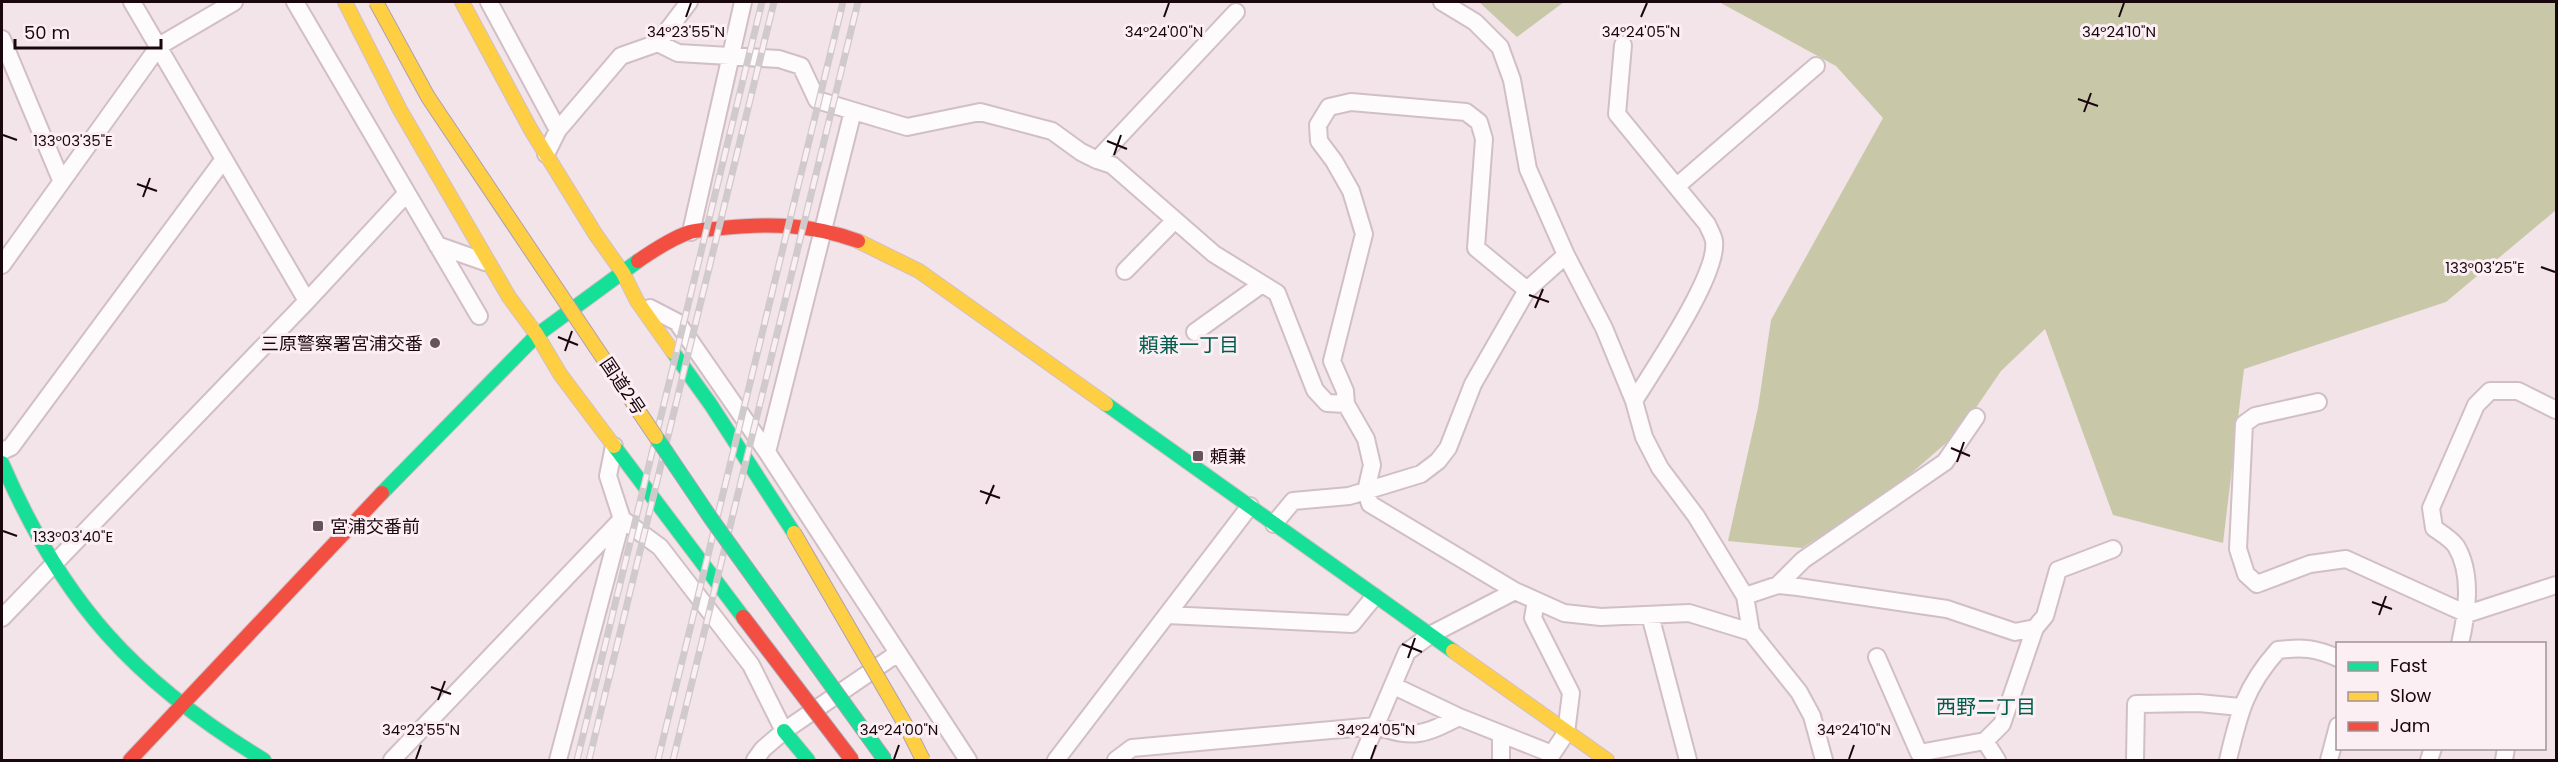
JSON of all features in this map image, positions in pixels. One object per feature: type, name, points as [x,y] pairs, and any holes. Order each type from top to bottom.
[{"type":"main road","points":[[345,2],[400,110],[509,297],[537,334],[560,374],[852,760]]},
{"type":"main road","name":"国道2号","points":[[376,2],[428,97],[712,520],[885,760]]},
{"type":"main road","points":[[462,2],[531,130],[596,235],[623,273],[637,301],[711,405],[794,533],[905,724],[923,760]]},
{"type":"main road","points":[[130,760],[348,528],[537,334],[653,249],[691,232],[750,225],[787,224],[823,231],[869,245],[919,271],[1374,597],[1607,760]]},
{"type":"main road","points":[[2,463],[31,527],[62,579],[108,636],[146,675],[182,705],[234,743],[264,760]]},
{"type":"main road","points":[[784,731],[808,760]]},
{"type":"street","points":[[132,2],[307,301]]},
{"type":"street","points":[[2,265],[159,46],[234,2]]},
{"type":"street","points":[[295,2],[479,316]]},
{"type":"street","points":[[489,2],[558,130]]},
{"type":"street","points":[[546,154],[558,130],[621,56],[658,43],[689,2]]},
{"type":"street","points":[[691,232],[743,2]]},
{"type":"street","points":[[1442,2],[1475,22],[1500,46],[1512,80],[1528,169],[1566,255],[1604,328],[1634,401],[1644,437],[1660,468],[1696,516],[1745,596],[1751,632],[1799,692],[1812,716],[1824,760]]},
{"type":"street","points":[[1097,160],[1236,12]]},
{"type":"street","points":[[2,39],[62,180]]},
{"type":"street","points":[[658,43],[678,52],[779,59],[801,66],[817,100],[907,127],[980,112],[1052,131],[1081,153],[1112,165],[1214,254],[1277,293],[1315,390],[1327,404],[1346,405]]},
{"type":"street","points":[[1623,45],[1617,114],[1707,224],[1714,240],[1714,252],[1704,280],[1634,401]]},
{"type":"street","points":[[1677,186],[1816,66]]},
{"type":"street","points":[[1527,290],[1476,248],[1484,139],[1479,122],[1466,112],[1351,102],[1329,107],[1318,126],[1319,141],[1352,191],[1364,234],[1332,361],[1345,391],[1346,405],[1366,439],[1372,465],[1366,491],[1370,504],[1515,591],[1564,613],[1601,617],[1689,613],[1751,632]]},
{"type":"street","points":[[767,452],[853,111]]},
{"type":"street","points":[[2,451],[11,447],[224,159]]},
{"type":"street","points":[[2,618],[307,301],[407,193]]},
{"type":"street","points":[[1125,271],[1175,220]]},
{"type":"street","points":[[437,245],[489,263]]},
{"type":"street","points":[[1274,524],[1293,501],[1349,496],[1421,474],[1448,448],[1473,384],[1527,290],[1566,255]]},
{"type":"street","points":[[1195,332],[1262,284]]},
{"type":"street","points":[[637,301],[677,322],[767,452],[968,760]]},
{"type":"street","points":[[2460,642],[2467,614],[2464,563],[2455,544],[2434,528],[2431,508],[2476,405],[2490,391],[2518,391],[2556,410]]},
{"type":"street","points":[[2318,402],[2255,416],[2244,424],[2238,549],[2246,574],[2257,584],[2310,564],[2346,559],[2467,614],[2556,585]]},
{"type":"street","points":[[1778,585],[1803,560],[1945,462],[1976,417]]},
{"type":"street","points":[[558,760],[622,519],[608,476],[614,446]]},
{"type":"street","points":[[1056,760],[1250,506]]},
{"type":"street","points":[[392,760],[622,519]]},
{"type":"street","points":[[622,519],[660,547],[751,665],[784,731]]},
{"type":"street","points":[[594,548],[611,561]]},
{"type":"street","points":[[1877,657],[1919,753],[1985,741],[2002,724],[2035,628],[2045,616],[2058,570],[2113,549]]},
{"type":"street","points":[[1745,596],[1778,585],[1947,609],[2015,632],[2035,628]]},
{"type":"street","points":[[1361,760],[1407,652],[1430,635],[1515,591]]},
{"type":"street","points":[[1167,615],[1352,624],[1374,597]]},
{"type":"street","points":[[1394,686],[1459,717],[1551,754],[1566,733],[1571,693],[1533,618],[1536,601]]},
{"type":"street","points":[[1650,615],[1688,760]]},
{"type":"street","points":[[2228,760],[2241,707],[2262,668],[2278,650],[2317,649],[2336,658]]},
{"type":"street","points":[[754,760],[784,731],[898,653]]},
{"type":"street","points":[[2135,760],[2136,704],[2199,703],[2241,707]]},
{"type":"street","points":[[1116,760],[1132,748],[1376,726],[1401,734],[1426,734],[1459,717]]},
{"type":"street","points":[[2329,760],[2336,730]]},
{"type":"street","points":[[1501,760],[1502,734]]},
{"type":"street","points":[[1985,741],[1997,760]]},
{"type":"green space","points":[[1479,2],[1564,2],[1517,37]]},
{"type":"green space","points":[[1719,2],[2556,2],[2556,210],[2446,302],[2244,369],[2223,543],[2113,515],[2045,329],[2001,371],[1960,431],[1885,496],[1802,548],[1728,541],[1758,408],[1771,320],[1883,118],[1836,66]]},
{"type":"railway","points":[[577,760],[762,2]]},
{"type":"railway","points":[[589,760],[774,2]]},
{"type":"railway","points":[[658,760],[843,2]]},
{"type":"railway","points":[[673,760],[858,2]]},
{"type":"traffic: fast","points":[[382,493],[537,335],[638,261]]},
{"type":"traffic: fast","points":[[673,352],[711,405],[794,533]]},
{"type":"traffic: fast","points":[[1106,404],[1453,651]]},
{"type":"traffic: fast","points":[[656,437],[712,520],[885,760]]},
{"type":"traffic: fast","points":[[614,446],[743,617]]},
{"type":"traffic: fast","points":[[2,463],[25,512],[50,557],[77,597],[107,634],[140,668],[177,700],[218,731],[264,760]]},
{"type":"traffic: fast","points":[[784,731],[808,760]]},
{"type":"traffic: slow","points":[[345,2],[400,110],[509,297],[537,335],[560,374],[614,446]]},
{"type":"traffic: slow","points":[[376,2],[428,97],[656,437]]},
{"type":"traffic: slow","points":[[462,2],[531,130],[596,235],[623,273],[637,301],[673,352]]},
{"type":"traffic: slow","points":[[858,241],[919,271],[1106,404]]},
{"type":"traffic: slow","points":[[794,533],[905,724],[923,760]]},
{"type":"traffic: slow","points":[[1453,651],[1607,760]]},
{"type":"traffic: jam","points":[[638,261],[683,235],[694,231],[722,228],[791,226],[824,231],[858,241]]},
{"type":"traffic: jam","points":[[130,760],[382,493]]},
{"type":"traffic: jam","points":[[743,617],[852,760]]},
{"type":"place","name":"三原警察署宮浦交番","points":[[435,343]]},
{"type":"place","name":"頼兼","points":[[1198,456]]},
{"type":"place","name":"宮浦交番前","points":[[318,526]]},
{"type":"district","name":"頼兼一丁目","points":[[1189,345]]},
{"type":"district","name":"西野二丁目","points":[[1986,707]]}]
